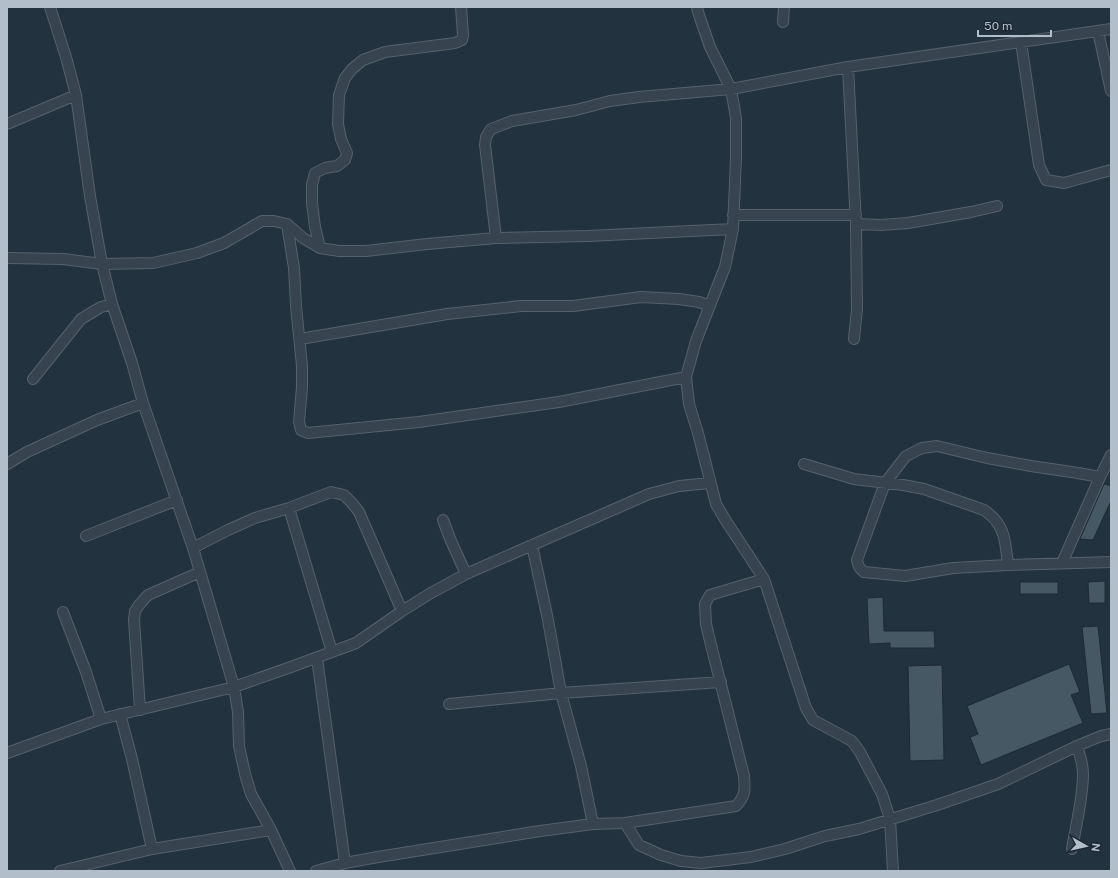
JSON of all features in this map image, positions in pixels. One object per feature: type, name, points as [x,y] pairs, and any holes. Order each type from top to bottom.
[{"type":"street","points":[[50,7],[76,95],[90,196],[102,264],[112,304],[132,363],[143,403],[193,548],[234,687],[238,712],[239,746],[251,794],[271,830],[290,871]]},
{"type":"street","points":[[320,248],[314,227],[312,185],[315,173],[325,168],[337,166],[345,160],[347,153],[341,140],[338,124],[339,95],[345,78],[352,69],[363,60],[385,52],[455,43],[462,40],[461,7]]},
{"type":"street","points":[[697,7],[710,47],[730,89],[736,118],[733,229],[725,267],[696,341],[686,377],[689,404],[716,504],[764,579],[806,708],[813,720],[852,741],[860,752],[882,794],[890,819],[893,871]]},
{"type":"street","points":[[784,7],[784,22]]},
{"type":"street","points":[[496,238],[485,145],[486,137],[491,129],[512,121],[639,97],[730,89],[848,67],[1111,29]]},
{"type":"street","points":[[1098,31],[1111,91]]},
{"type":"street","points":[[1021,42],[1039,165],[1046,180],[1064,183],[1111,170]]},
{"type":"street","points":[[848,67],[856,219],[857,309],[854,339]]},
{"type":"street","points":[[7,124],[76,95]]},
{"type":"street","points":[[733,215],[856,219],[881,225],[908,223],[997,206]]},
{"type":"street","points":[[7,258],[63,259],[102,264],[153,263],[197,253],[224,243],[262,221],[274,220],[287,224],[304,238],[320,248],[339,251],[366,251],[496,238],[588,236],[733,229]]},
{"type":"street","points":[[287,224],[294,268],[302,366],[299,422],[301,430],[308,432],[419,422],[559,402],[686,377]]},
{"type":"street","points":[[300,339],[447,314],[521,306],[573,306],[641,297],[679,299],[699,302],[710,306]]},
{"type":"street","points":[[33,379],[81,319],[101,307],[112,304]]},
{"type":"street","points":[[7,464],[27,452],[97,420],[143,403]]},
{"type":"street","points":[[1100,477],[987,458],[937,446],[922,448],[906,456],[885,483],[857,560],[858,565],[864,572],[905,576],[953,568],[1111,562]]},
{"type":"street","points":[[1062,563],[1111,455]]},
{"type":"street","points":[[804,464],[854,479],[924,489],[984,510],[992,515],[1000,525],[1005,542],[1008,565]]},
{"type":"street","points":[[7,753],[101,719],[234,687],[317,658],[356,643],[430,593],[466,574],[649,494],[679,486],[710,483]]},
{"type":"street","points":[[193,548],[255,518],[289,508],[331,492],[344,495],[359,512],[402,611]]},
{"type":"street","points":[[86,536],[177,500]]},
{"type":"street","points":[[289,508],[332,652]]},
{"type":"street","points":[[443,520],[466,574]]},
{"type":"street","points":[[532,545],[548,620],[561,693],[581,766],[593,824]]},
{"type":"street","points":[[140,710],[134,620],[135,611],[148,595],[200,572]]},
{"type":"street","points":[[316,871],[345,863],[540,831],[593,824],[626,823],[736,806],[743,798],[744,776],[706,624],[705,604],[710,595],[764,579]]},
{"type":"street","points":[[63,612],[86,672],[101,719]]},
{"type":"street","points":[[317,658],[345,863]]},
{"type":"street","points":[[449,704],[561,693],[721,682]]},
{"type":"street","points":[[120,714],[132,759],[152,849]]},
{"type":"street","points":[[626,823],[639,844],[660,855],[681,861],[701,863],[751,858],[825,836],[859,829],[998,784],[1077,746],[1101,736],[1111,734]]},
{"type":"street","points":[[1072,849],[1080,803],[1083,773],[1081,758],[1077,746]]},
{"type":"street","points":[[60,871],[152,849],[271,830]]},
{"type":"building","points":[[1104,484],[1111,486],[1111,501],[1093,540],[1080,539]]},
{"type":"building","points":[[1105,581],[1105,603],[1089,603],[1088,582]]},
{"type":"building","points":[[1020,582],[1058,582],[1058,594],[1020,594]]},
{"type":"building","points":[[883,597],[884,631],[934,631],[935,648],[890,648],[890,643],[869,644],[867,598]]},
{"type":"building","points":[[1098,626],[1107,713],[1091,714],[1082,627]]},
{"type":"building","points":[[1069,664],[1080,692],[1071,695],[1083,723],[981,765],[970,737],[978,734],[967,706]]},
{"type":"building","points":[[942,665],[944,760],[910,761],[908,666]]}]
